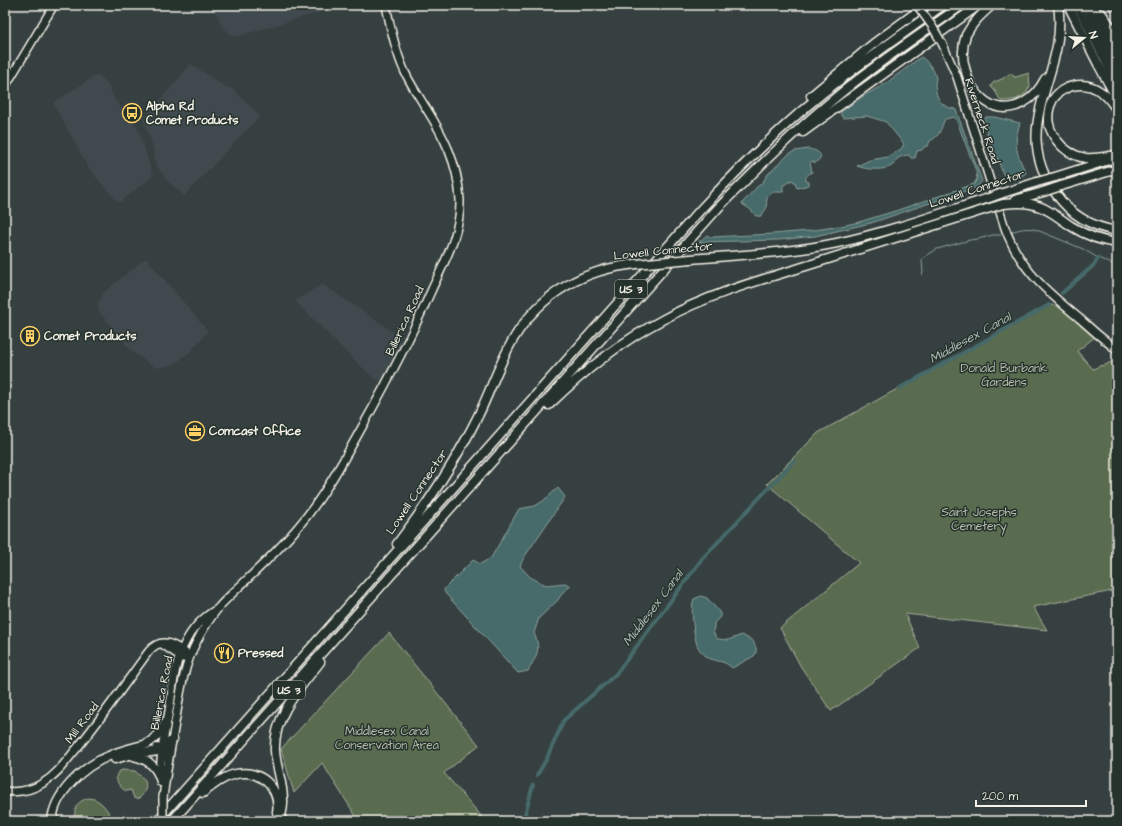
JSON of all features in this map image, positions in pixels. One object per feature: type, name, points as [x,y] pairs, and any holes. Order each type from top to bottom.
[{"type":"highway","points":[[739,170],[761,144],[789,116],[917,5]]},
{"type":"highway","points":[[862,53],[926,5]]},
{"type":"highway","name":"US 3","points":[[157,821],[702,208],[777,133],[817,98],[854,69],[943,5]]},
{"type":"highway","name":"US 3","points":[[172,821],[718,208],[768,157],[838,95],[962,5]]},
{"type":"highway","points":[[768,157],[794,140],[979,5]]},
{"type":"highway","points":[[992,5],[980,16],[970,29],[963,49],[967,76],[973,90],[979,97],[998,107],[1010,107],[1022,103],[1037,91],[1047,77],[1053,64]]},
{"type":"highway","points":[[1058,5],[1060,32],[1053,64],[1039,110],[1037,123],[1038,155],[1043,169],[1055,192],[1072,212],[1090,223],[1102,228],[1117,231]]},
{"type":"highway","points":[[1068,5],[1117,99]]},
{"type":"highway","points":[[1077,5],[1117,84]]},
{"type":"highway","points":[[1086,5],[1117,66]]},
{"type":"highway","points":[[1093,5],[1117,52]]},
{"type":"highway","points":[[1097,5],[1117,35]]},
{"type":"highway","points":[[1113,5],[1117,6]]},
{"type":"highway","points":[[1117,110],[1110,100],[1100,91],[1088,86],[1077,85],[1065,89],[1056,95],[1051,104],[1048,116],[1050,129],[1054,137],[1069,152],[1087,158],[1117,156]]},
{"type":"highway","name":"Lowell Connector","points":[[350,605],[419,515],[446,475],[478,415],[512,342],[538,308],[553,295],[576,281],[605,269],[636,264],[791,251],[839,242],[893,228],[1117,156]]},
{"type":"highway","points":[[1003,204],[1117,168]]},
{"type":"highway","points":[[1003,204],[1023,203],[1038,206],[1050,211],[1086,234],[1101,240],[1117,243]]},
{"type":"highway","name":"Lowell Connector","points":[[502,450],[572,383],[594,365],[626,341],[672,314],[708,298],[734,289],[1003,204]]},
{"type":"highway","points":[[280,821],[283,797],[275,750],[276,731],[279,722],[294,696],[361,609]]},
{"type":"highway","points":[[52,821],[54,808],[59,799],[66,788],[80,774],[107,756],[147,744],[156,738],[164,728],[167,720]]},
{"type":"highway","points":[[57,821],[62,802],[80,780],[92,771],[103,764],[118,758],[129,755],[151,753],[162,749],[173,739]]},
{"type":"highway","points":[[134,748],[149,747],[162,749],[166,753],[168,760]]},
{"type":"highway","points":[[129,755],[141,758],[154,766],[158,771],[161,782]]},
{"type":"highway","points":[[181,811],[211,786],[224,778],[236,774],[246,773],[261,778],[273,789],[277,804],[275,821]]},
{"type":"main road","points":[[5,87],[54,5]]},
{"type":"main road","name":"Billerica Road","points":[[164,821],[160,764],[176,669],[186,640],[199,622],[219,607],[278,550],[298,528],[318,502],[357,437],[400,358],[452,244],[459,219],[460,197],[458,175],[452,156],[440,129],[408,79],[404,70],[386,5]]},
{"type":"main road","name":"Riverneck Road","points":[[917,5],[943,45],[957,77],[1005,228],[1014,250],[1027,270],[1047,291],[1117,350]]},
{"type":"main road","name":"Billerica Road","points":[[163,798],[168,760],[184,674],[189,658],[203,631],[219,607]]},
{"type":"main road","name":"Mill Road","points":[[5,791],[20,791],[32,788],[44,783],[55,774],[88,735],[149,651],[154,647],[170,643],[189,658]]},
{"type":"shaded area","points":[[212,5],[324,5],[319,13],[235,37],[223,28]]},
{"type":"shaded area","points":[[191,64],[222,85],[234,90],[260,116],[184,196],[166,179],[156,165],[152,143],[143,120]]},
{"type":"shaded area","points":[[98,74],[107,83],[115,100],[133,121],[139,131],[153,176],[119,203],[89,169],[53,103]]},
{"type":"shaded area","points":[[146,258],[208,331],[191,351],[173,365],[156,368],[132,352],[98,310],[98,303],[104,292]]},
{"type":"shaded area","points":[[322,284],[392,331],[404,343],[385,380],[380,381],[374,378],[295,301]]},
{"type":"green space","points":[[1029,73],[1030,86],[1025,94],[1019,98],[1001,101],[991,87],[994,82],[1009,74],[1013,74],[1014,77],[1016,77]]},
{"type":"green space","name":"Saint Josephs Cemetery","points":[[1052,305],[1061,308],[1095,337],[1077,351],[1093,369],[1117,359],[1117,590],[1033,607],[1047,630],[905,614],[920,648],[831,711],[801,667],[780,628],[859,563],[767,484],[818,433],[1041,309]]},
{"type":"green space","name":"Middlesex Canal Conservation Area","points":[[389,633],[479,745],[444,773],[483,818],[482,821],[359,821],[322,763],[294,793],[281,749]]},
{"type":"green space","points":[[122,770],[135,771],[145,780],[145,791],[138,799],[134,798],[131,790],[126,791],[118,784],[116,777]]},
{"type":"green space","points":[[89,798],[101,803],[113,821],[75,821],[76,806],[81,801]]},
{"type":"water","points":[[921,57],[928,63],[934,72],[938,98],[946,106],[956,110],[982,181],[977,187],[871,223],[815,236],[779,240],[699,242],[707,235],[714,237],[773,234],[841,226],[895,211],[974,184],[977,179],[976,171],[954,117],[945,119],[938,134],[930,141],[928,146],[917,151],[915,158],[911,158],[909,155],[903,156],[897,159],[890,167],[881,169],[870,169],[857,166],[870,160],[888,157],[901,149],[904,144],[886,122],[867,116],[843,118],[841,116],[841,112],[865,95],[885,84]]},
{"type":"water","points":[[986,117],[994,117],[1020,123],[1016,143],[1018,154],[1026,173],[1022,176],[1009,178],[1003,174],[991,146],[984,123]]},
{"type":"water","points":[[808,149],[815,150],[820,155],[819,160],[815,163],[812,161],[810,163],[812,172],[806,177],[806,181],[809,182],[809,185],[797,188],[795,182],[791,180],[783,185],[783,192],[773,192],[767,197],[766,209],[761,216],[756,216],[750,209],[742,204],[763,182],[767,175],[789,154],[795,151]]},
{"type":"water","points":[[558,488],[565,497],[523,559],[520,566],[530,577],[546,585],[565,583],[571,586],[564,591],[557,601],[539,618],[534,633],[538,644],[536,657],[528,671],[518,673],[445,593],[444,589],[473,560],[480,564],[491,558],[519,509],[535,506]]},
{"type":"water","points":[[701,596],[707,598],[720,613],[720,617],[714,623],[713,632],[716,638],[728,640],[742,635],[753,641],[756,648],[756,653],[754,656],[732,668],[723,662],[707,657],[701,652],[697,645],[695,636],[692,608],[694,599]]},
{"type":"waterway","points":[[1011,232],[1024,229],[1037,230],[1083,249],[1098,258],[1117,266]]},
{"type":"waterway","points":[[922,275],[923,258],[937,249],[970,240],[993,235],[1001,235]]},
{"type":"waterway","name":"Middlesex Canal","points":[[1062,293],[1094,265],[1098,258]]},
{"type":"waterway","name":"Middlesex Canal","points":[[900,388],[1049,305]]},
{"type":"waterway","name":"Middlesex Canal","points":[[537,775],[546,760],[564,720],[616,674],[702,559],[795,460]]},
{"type":"waterway","name":"Middlesex Canal","points":[[523,821],[533,785]]},
{"type":"place","name":"Alpha Rd Comet Products","points":[[132,113]]},
{"type":"place","name":"Comet Products","points":[[30,336]]},
{"type":"place","name":"Comcast Office","points":[[195,431]]},
{"type":"place","name":"Pressed","points":[[224,653]]},
{"type":"park label","name":"Donald Burbank Gardens","points":[[1004,375]]}]
